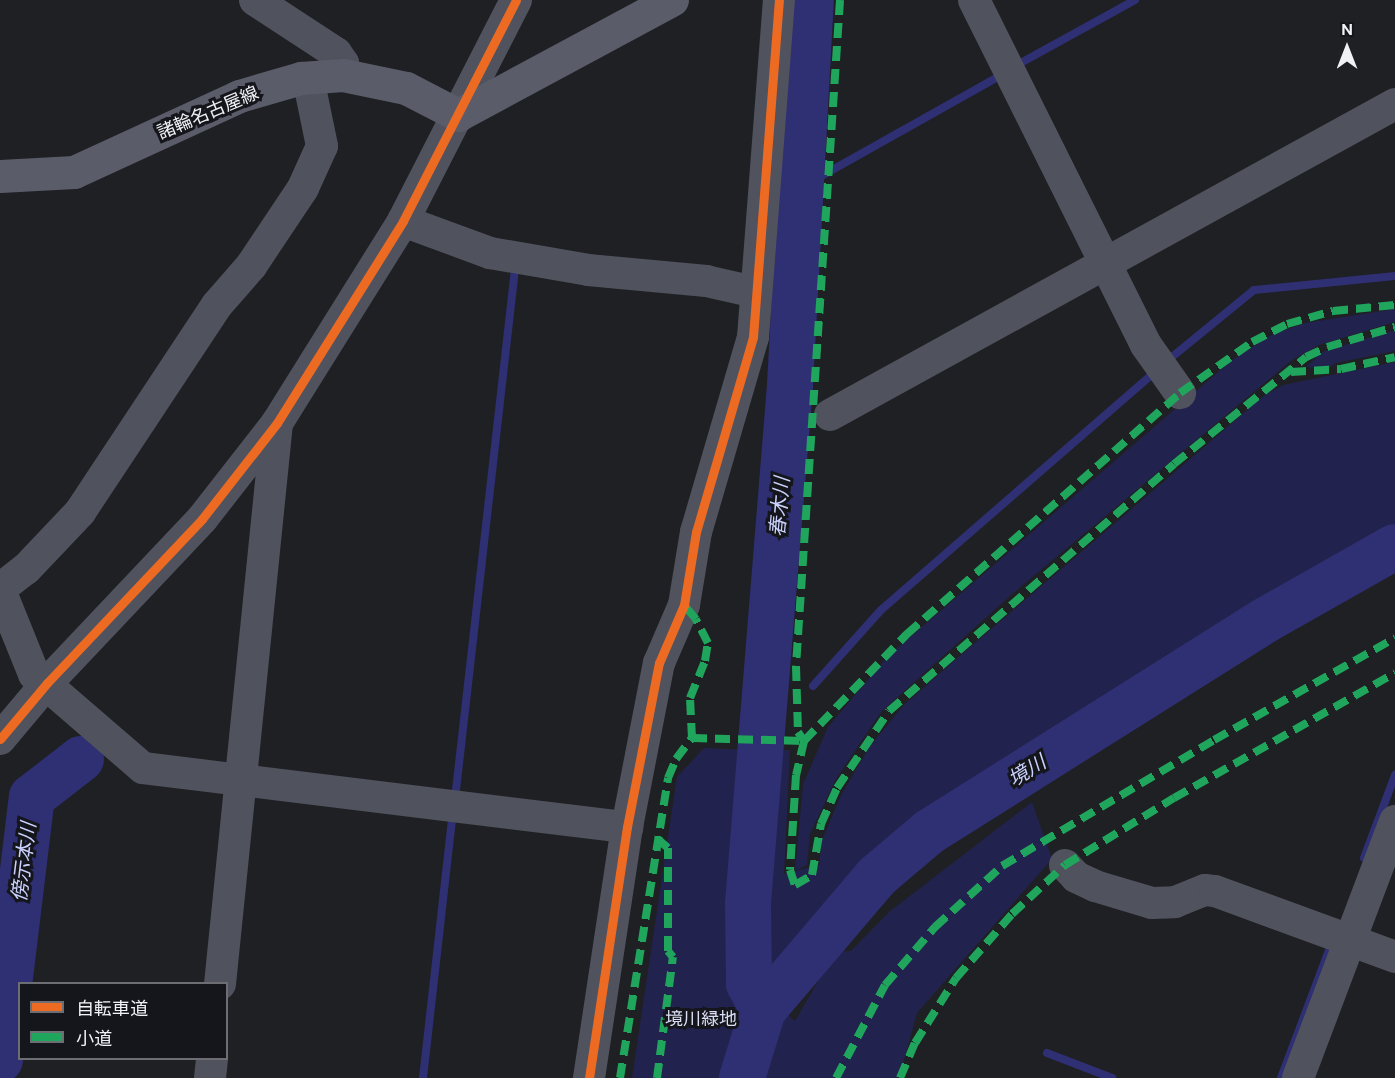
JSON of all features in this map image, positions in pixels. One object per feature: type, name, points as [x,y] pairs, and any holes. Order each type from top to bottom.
[{"type":"main road","points":[[458,115],[672,0]]},
{"type":"main road","name":"諸輪名古屋線","points":[[0,176],[74,172],[238,96],[308,78],[343,75],[406,88],[458,115]]},
{"type":"street","points":[[0,739],[47,683],[202,519],[277,423],[403,221],[516,0]]},
{"type":"street","points":[[590,1078],[627,827],[660,663],[684,605],[699,522],[753,337],[754,292],[771,139],[779,0]]},
{"type":"street","points":[[974,0],[1146,345],[1180,393]]},
{"type":"street","points":[[263,2],[336,53],[343,63],[343,75]]},
{"type":"street","points":[[308,78],[322,146],[303,188],[251,266],[217,305],[80,512],[26,569],[0,590],[34,674],[143,768],[242,782],[627,827]]},
{"type":"street","points":[[830,415],[1395,104]]},
{"type":"street","points":[[403,221],[490,253],[588,270],[706,281],[754,292]]},
{"type":"street","points":[[220,982],[277,423]]},
{"type":"street","points":[[1298,1078],[1395,821]]},
{"type":"street","points":[[1065,865],[1076,877],[1095,886],[1152,903],[1175,902],[1205,890],[1215,891],[1395,957]]},
{"type":"street","points":[[210,1078],[212,1060]]},
{"type":"green space","points":[[1395,309],[1395,322],[1319,345],[1292,360],[1011,595],[881,712],[836,779],[810,834],[807,865],[795,871],[803,784],[828,727],[888,656],[1232,360],[1273,334],[1305,323]]},
{"type":"green space","points":[[1395,330],[1395,351],[1336,363],[1327,369],[1306,367],[1322,352]]},
{"type":"green space","points":[[1395,362],[1395,532],[1121,688],[918,821],[818,920],[799,953],[779,974],[755,967],[768,750],[790,750],[784,874],[819,865],[822,840],[841,795],[870,746],[904,705],[955,660],[1266,394],[1283,385]]},
{"type":"green space","name":"境川緑地","points":[[704,748],[746,750],[734,967],[795,1021],[835,952],[851,951],[889,912],[1032,802],[1052,859],[917,1013],[899,1078],[632,1078],[677,777]]},
{"type":"waterway","name":"春木川","points":[[763,1010],[749,984],[748,903],[790,385],[811,0]]},
{"type":"waterway","points":[[1015,66],[1135,0]]},
{"type":"waterway","points":[[800,188],[1003,74]]},
{"type":"waterway","points":[[455,799],[515,269]]},
{"type":"waterway","points":[[1167,361],[1254,290],[1395,276]]},
{"type":"waterway","points":[[813,686],[881,610],[1156,371]]},
{"type":"waterway","name":"境川","points":[[742,1078],[763,1010],[876,877],[929,832],[1264,621],[1395,547]]},
{"type":"waterway","name":"傍示本川","points":[[0,1060],[32,797],[81,759]]},
{"type":"waterway","points":[[1364,858],[1395,775]]},
{"type":"waterway","points":[[423,1078],[453,811]]},
{"type":"waterway","points":[[1281,1078],[1332,942]]},
{"type":"waterway","points":[[1047,1053],[1112,1078]]},
{"type":"marked path","points":[[840,0],[796,666],[798,732],[804,741],[796,775],[790,870],[795,885],[812,875],[821,824],[837,788],[889,711],[1174,464],[1306,357],[1327,347],[1395,327]]},
{"type":"marked path","points":[[692,738],[804,741],[907,634],[1180,393],[1252,342],[1287,324],[1333,311],[1395,305]]},
{"type":"marked path","points":[[1291,372],[1341,369],[1395,357]]},
{"type":"marked path","points":[[620,1078],[668,778],[676,759],[692,738],[690,698],[705,661],[708,643],[696,619],[684,605]]},
{"type":"marked path","points":[[836,1078],[885,985],[935,927],[1002,866],[1214,740],[1395,638]]},
{"type":"marked path","points":[[900,1078],[915,1043],[956,978],[1012,914],[1065,865],[1174,798],[1395,673]]},
{"type":"marked path","points":[[657,1078],[673,957],[668,951],[668,848],[660,841]]},
{"type":"cycle path","points":[[0,739],[47,683],[202,519],[277,423],[403,221],[516,0]]},
{"type":"cycle path","points":[[589,1078],[627,827],[659,663],[684,605],[696,532],[753,337],[779,0]]}]
